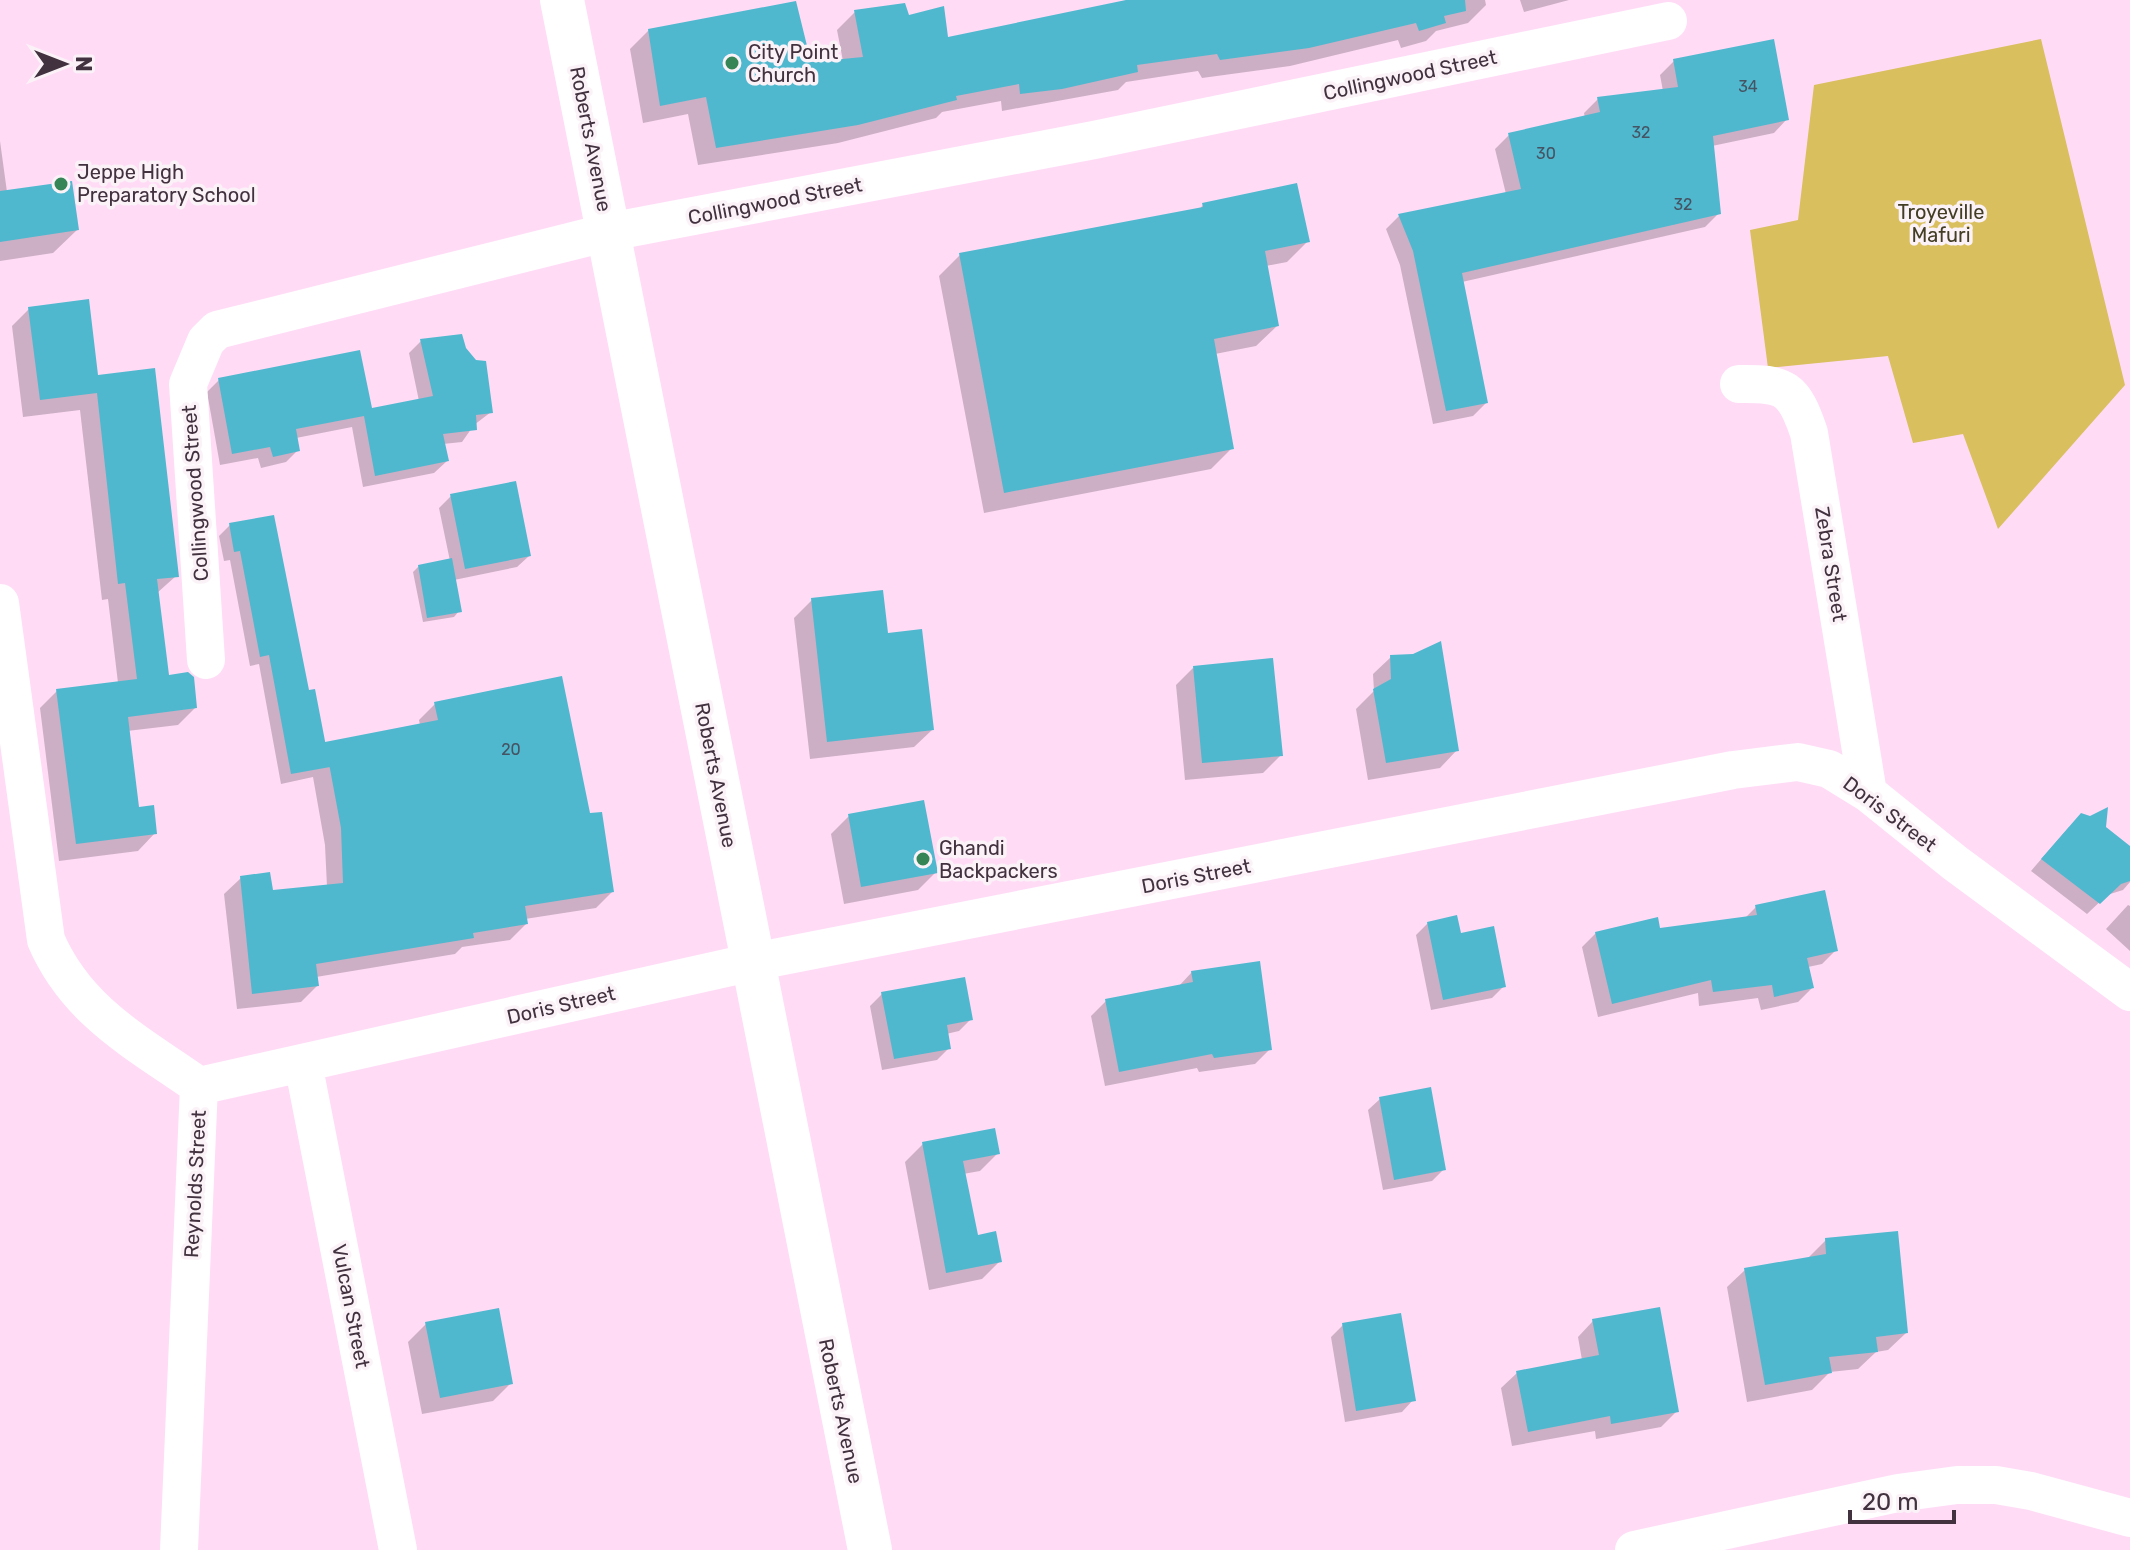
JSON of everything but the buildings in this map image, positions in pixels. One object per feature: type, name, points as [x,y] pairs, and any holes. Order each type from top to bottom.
[{"type":"main road","name":"Roberts Avenue","points":[[562,0],[870,1550]]},
{"type":"street","name":"Collingwood Street","points":[[206,660],[188,384],[206,341],[217,330],[609,232],[1094,140],[1668,21]]},
{"type":"street","name":"Zebra Street","points":[[1739,384],[1775,384],[1795,397],[1809,433],[1868,793]]},
{"type":"street","name":"Reynolds Street","points":[[0,603],[46,940],[59,970],[93,1011],[199,1086],[179,1550]]},
{"type":"street","name":"Doris Street","points":[[199,1086],[753,962],[1733,770],[1798,762],[1829,769],[1868,793],[1955,863],[2130,992]]},
{"type":"street","name":"Vulcan Street","points":[[303,1063],[398,1550]]},
{"type":"street","points":[[1634,1550],[1898,1493],[1957,1485],[1996,1485],[2031,1491],[2130,1518]]},
{"type":"green space","name":"Troyeville Mafuri","points":[[2041,39],[2125,385],[1998,529],[1963,434],[1913,443],[1888,356],[1768,368],[1750,230],[1798,220],[1814,85]]},
{"type":"place","name":"City Point Church","points":[[732,63]]},
{"type":"place","name":"Jeppe High Preparatory School","points":[[61,184]]},
{"type":"place","name":"Ghandi Backpackers","points":[[923,859]]}]
